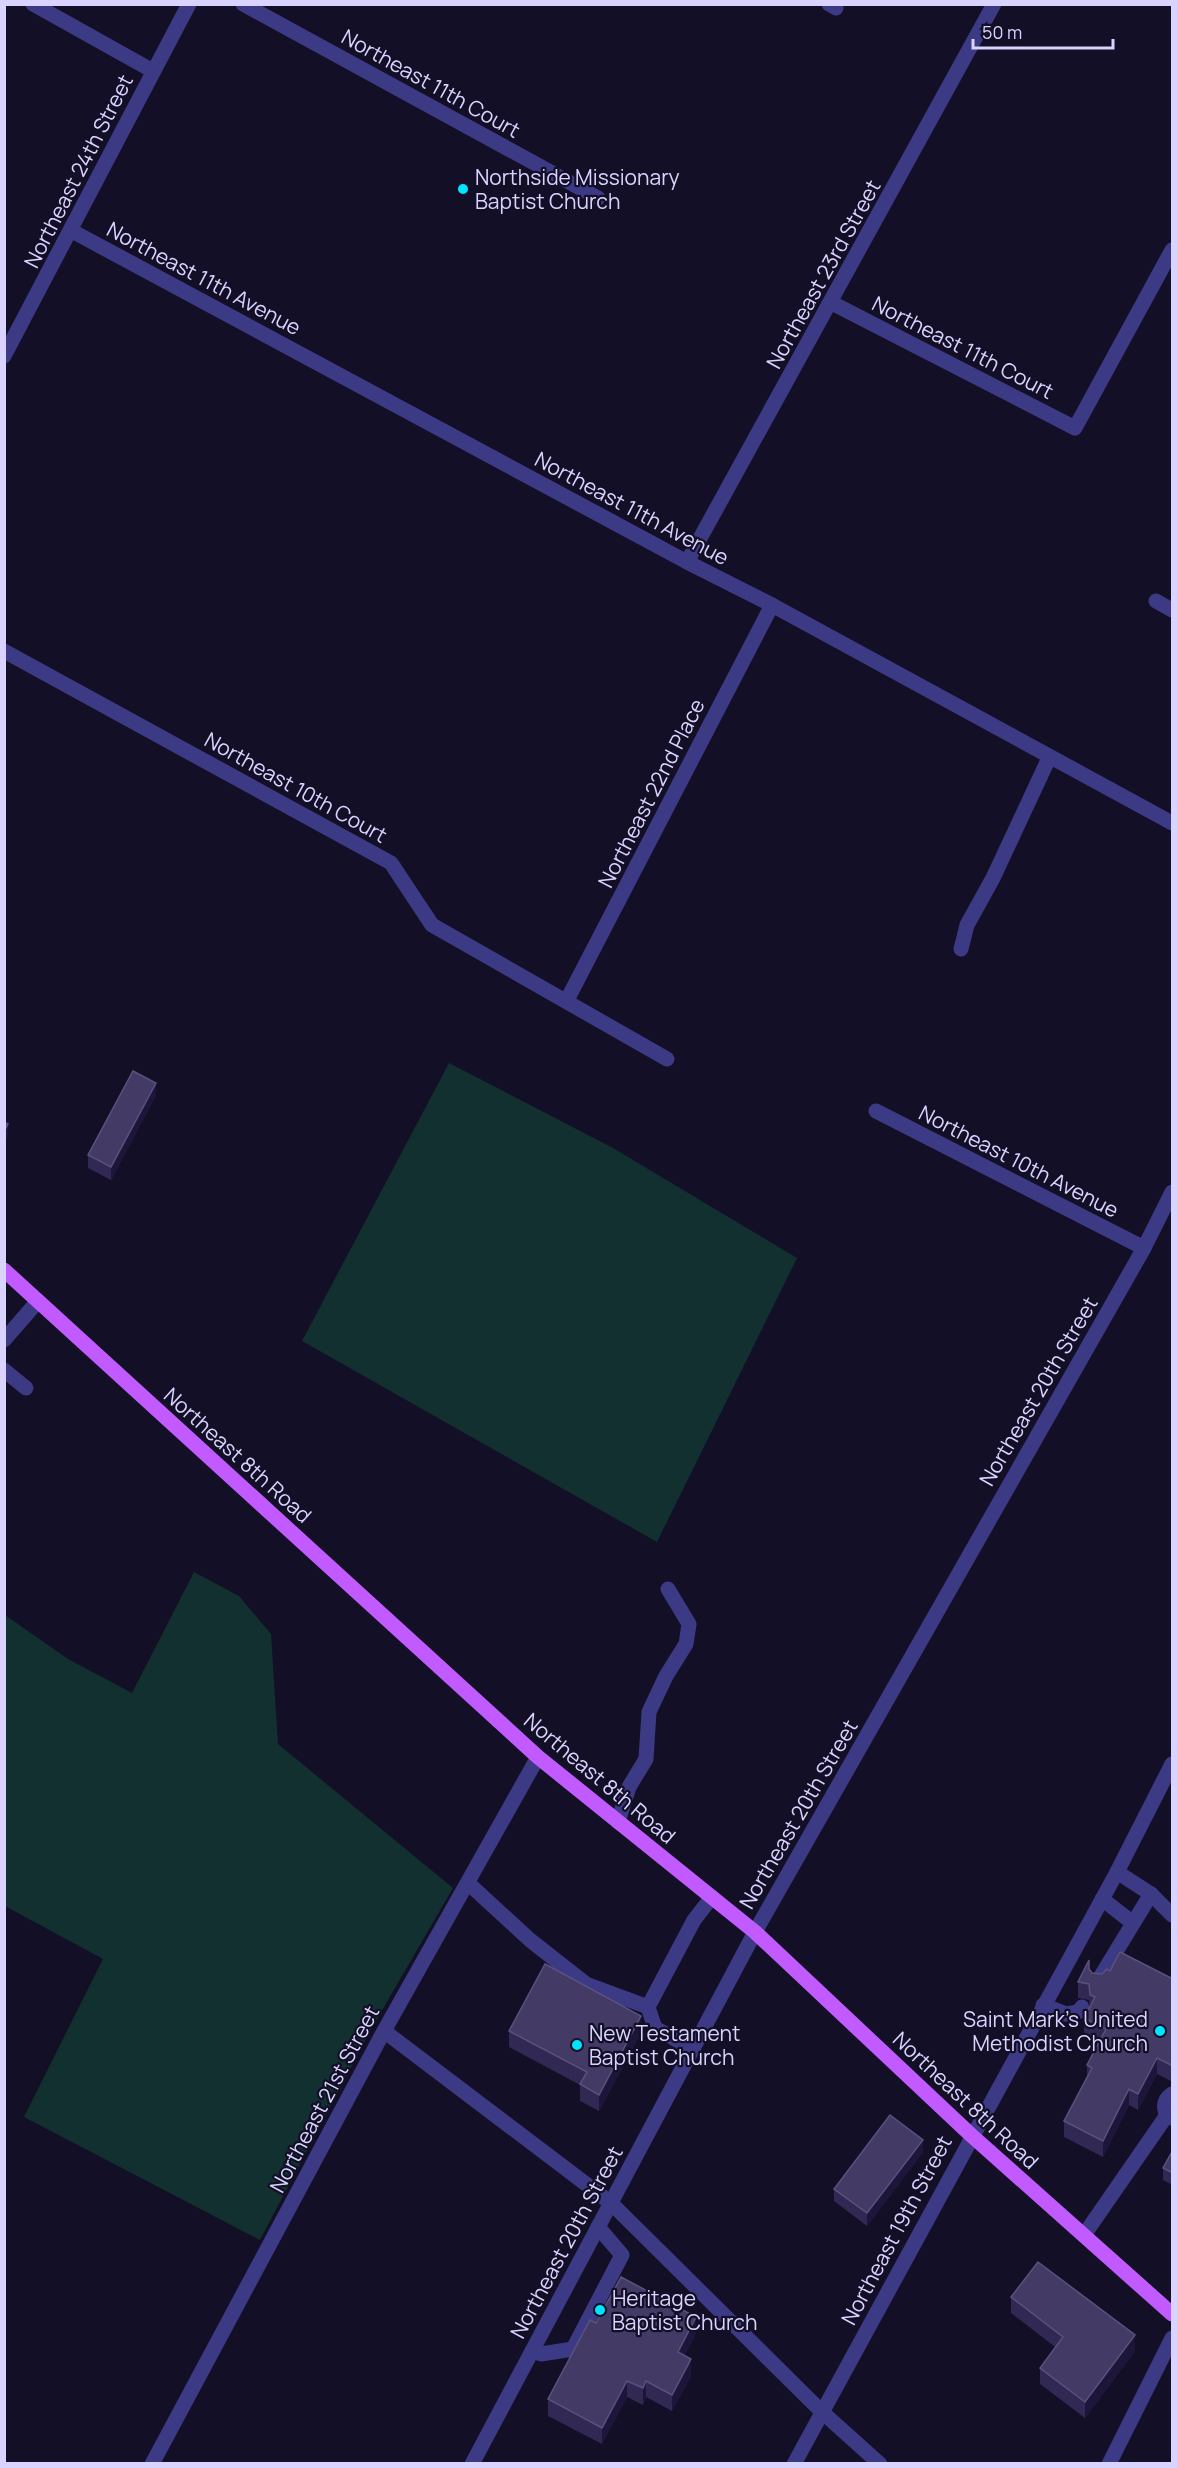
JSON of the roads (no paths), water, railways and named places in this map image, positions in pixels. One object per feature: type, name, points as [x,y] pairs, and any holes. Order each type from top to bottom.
[{"type":"main road","name":"Northeast 8th Road","points":[[4,1270],[538,1757],[755,1932],[971,2135],[1173,2314]]},
{"type":"street","points":[[33,4],[153,71]]},
{"type":"street","name":"Northeast 24th Street","points":[[4,356],[72,231],[189,4]]},
{"type":"street","name":"Northeast 11th Court","points":[[243,4],[598,198]]},
{"type":"street","name":"Northeast 23rd Street","points":[[687,562],[832,303],[994,4]]},
{"type":"street","name":"Northeast 11th Avenue","points":[[72,231],[687,562],[772,605],[1049,758],[1173,823]]},
{"type":"street","name":"Northeast 11th Court","points":[[832,303],[1075,429],[1173,250]]},
{"type":"street","points":[[1156,601],[1173,610]]},
{"type":"street","name":"Northeast 22nd Place","points":[[567,1000],[772,605]]},
{"type":"street","name":"Northeast 10th Court","points":[[4,651],[391,863],[432,925],[667,1059]]},
{"type":"street","points":[[961,949],[967,925],[993,878],[1049,758]]},
{"type":"street","name":"Northeast 10th Avenue","points":[[876,1111],[1144,1248]]},
{"type":"street","name":"Northeast 20th Street","points":[[472,2463],[755,1932],[1144,1248],[1173,1192]]},
{"type":"street","points":[[4,1340],[38,1301]]},
{"type":"street","points":[[4,1370],[26,1388]]},
{"type":"street","points":[[618,1822],[629,1787],[646,1759],[649,1713],[666,1676],[686,1644],[689,1624],[668,1589]]},
{"type":"street","name":"Northeast 21st Street","points":[[152,2463],[384,2031],[538,1757]]},
{"type":"street","name":"Northeast 19th Street","points":[[794,2463],[971,2135],[1117,1872],[1173,1764]]},
{"type":"street","points":[[1117,1872],[1151,1894],[1173,1915]]},
{"type":"street","points":[[468,1883],[530,1940],[586,1984],[648,2007]]},
{"type":"street","points":[[1098,1981],[1151,1894]]},
{"type":"street","points":[[693,2049],[655,2028],[648,2007],[694,1920],[712,1897]]},
{"type":"street","points":[[1102,1899],[1133,1923]]},
{"type":"street","points":[[1043,2005],[1066,2014],[1078,2012],[1082,2007]]},
{"type":"street","points":[[384,2031],[611,2203],[821,2411],[880,2463]]},
{"type":"street","points":[[1084,2235],[1170,2117],[1165,2103],[1173,2094]]},
{"type":"street","points":[[532,2351],[541,2354],[573,2349],[579,2338],[622,2256],[607,2234],[598,2227]]},
{"type":"street","points":[[1109,2463],[1173,2338]]},
{"type":"place","name":"Northside Missionary Baptist Church","points":[[463,189]]},
{"type":"place","name":"Saint Mark's United Methodist Church","points":[[1160,2031]]},
{"type":"place","name":"New Testament Baptist Church","points":[[577,2045]]},
{"type":"place","name":"Heritage Baptist Church","points":[[600,2310]]}]
